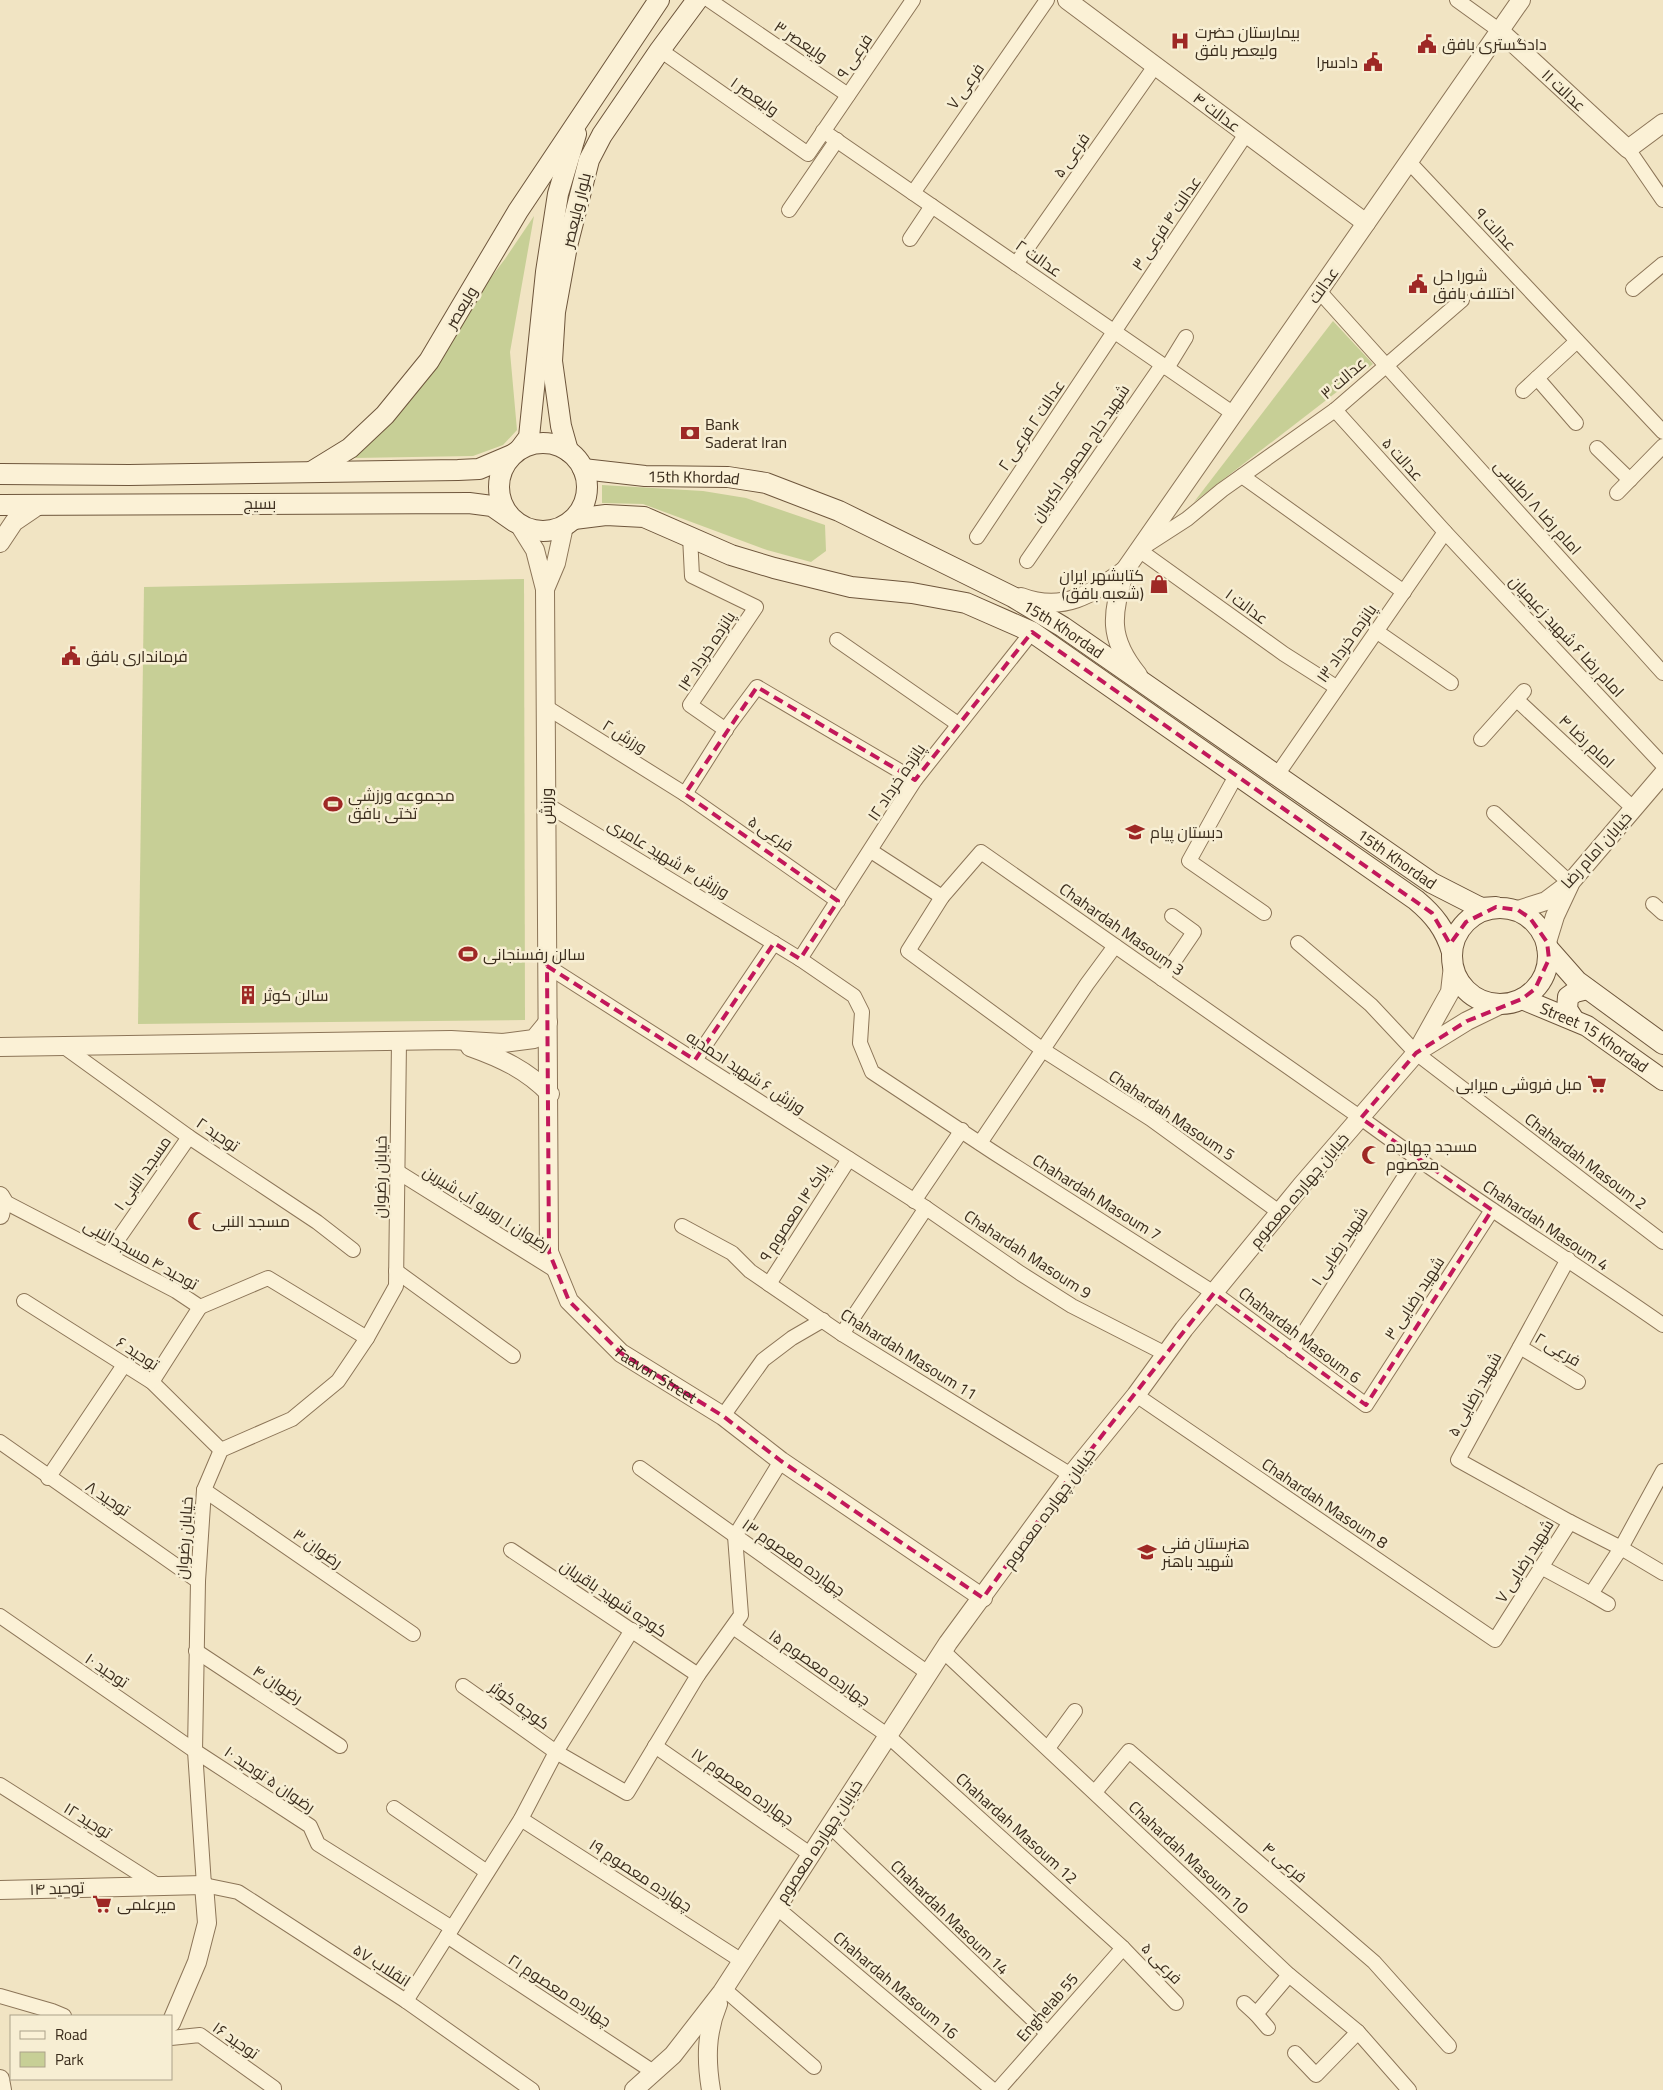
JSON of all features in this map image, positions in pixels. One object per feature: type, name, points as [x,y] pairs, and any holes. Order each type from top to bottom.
[{"type":"main road","name":"ولیعصر","points":[[311,472],[350,448],[386,415],[429,361],[518,211],[659,0]]},
{"type":"main road","name":"بلوار ولیعصر","points":[[568,451],[562,426],[552,361],[555,312],[567,246],[589,160],[602,135],[697,0]]},
{"type":"main road","name":"ولیعصر","points":[[516,452],[529,438],[546,272],[558,194],[581,115]]},
{"type":"main road","points":[[544,442],[557,445],[568,451],[583,469],[586,482],[586,496],[582,508],[569,523],[542,532],[518,524],[503,508],[498,489],[501,470],[516,452],[532,444],[544,442]]},
{"type":"main road","name":"بسیج","points":[[0,474],[129,475],[479,469],[516,452]]},
{"type":"main road","name":"15th Khordad","points":[[583,469],[645,476],[728,477],[766,483],[839,512],[990,585],[1062,627],[1432,883],[1480,908],[1496,908]]},
{"type":"main road","points":[[205,503],[199,493],[197,483],[206,474]]},
{"type":"main road","points":[[129,475],[137,484],[138,496],[130,505]]},
{"type":"main road","name":"بسیج","points":[[0,505],[469,503],[492,506],[518,524]]},
{"type":"main road","name":"15th Khordad","points":[[569,523],[606,515],[644,517],[731,554],[815,580],[851,587],[912,593],[966,603],[1032,632],[1427,909],[1441,924],[1453,958]]},
{"type":"main road","points":[[1496,908],[1518,910],[1530,918],[1540,929],[1547,945],[1549,959],[1545,975],[1536,989],[1522,999],[1502,1004],[1488,1002],[1470,993],[1458,978],[1453,958],[1456,935],[1466,922],[1480,912],[1496,908]]},
{"type":"main road","points":[[1547,945],[1587,989],[1663,1044]]},
{"type":"main road","points":[[1574,1020],[1568,1009],[1568,997],[1575,992],[1587,989]]},
{"type":"main road","name":"Street 15 Khordad","points":[[1522,999],[1587,1026],[1663,1080]]},
{"type":"street","name":"ولیعصر ۳","points":[[709,0],[848,95]]},
{"type":"street","name":"فرعی ۹","points":[[823,131],[913,0]]},
{"type":"street","name":"فرعی ۷","points":[[913,193],[1046,0]]},
{"type":"street","name":"عدالت ۴","points":[[1067,0],[1366,224]]},
{"type":"street","points":[[1456,0],[1500,31]]},
{"type":"street","name":"عدالت","points":[[990,585],[1037,603],[1067,602],[1094,593],[1125,570],[1522,0]]},
{"type":"street","name":"عدالت ۱۱","points":[[1500,31],[1628,149]]},
{"type":"street","name":"ولیعصر ۱","points":[[660,50],[808,154],[823,131]]},
{"type":"street","name":"فرعی ۵","points":[[1016,264],[1155,66]]},
{"type":"street","points":[[1663,123],[1628,149],[1663,200]]},
{"type":"street","name":"عدالت ۲","points":[[823,131],[1234,414]]},
{"type":"street","name":"عدالت ۴ فرعی ۳","points":[[1114,332],[1246,134]]},
{"type":"street","points":[[789,210],[837,140]]},
{"type":"street","name":"عدالت ۹","points":[[1409,162],[1663,432]]},
{"type":"street","points":[[910,239],[932,206]]},
{"type":"street","points":[[1633,290],[1663,264]]},
{"type":"street","name":"امام رضا ۸ اطلسی","points":[[1319,291],[1663,673]]},
{"type":"street","name":"عدالت ۳","points":[[1139,550],[1187,519],[1242,476],[1335,410],[1462,300]]},
{"type":"street","name":"عدالت ۲ فرعی ۲","points":[[976,537],[1114,332]]},
{"type":"street","name":"شهید حاج محمود اکبریان","points":[[1027,561],[1186,337]]},
{"type":"street","points":[[1522,391],[1577,341]]},
{"type":"street","points":[[1537,378],[1576,423]]},
{"type":"street","name":"عدالت ۵","points":[[1335,410],[1445,532]]},
{"type":"street","points":[[1617,493],[1663,446]]},
{"type":"street","points":[[1597,448],[1630,480]]},
{"type":"street","points":[[1242,476],[1404,592]]},
{"type":"street","points":[[0,543],[14,522],[39,505]]},
{"type":"street","name":"ورزش","points":[[545,589],[569,523]]},
{"type":"street","name":"ورزش","points":[[518,524],[535,550],[545,589],[548,1022]]},
{"type":"street","name":"پانزده خرداد ۱۳","points":[[1277,775],[1336,687],[1445,532]]},
{"type":"street","name":"امام رضا ۶ شهید زعیمیان","points":[[1445,532],[1663,765]]},
{"type":"street","name":"پانزده خرداد ۱۴","points":[[690,536],[692,576],[756,607],[690,705],[726,730]]},
{"type":"street","name":"عدالت ۱","points":[[1139,550],[1284,654],[1336,687]]},
{"type":"street","name":"عدالت","points":[[1125,570],[1118,594],[1114,624],[1123,656],[1147,686]]},
{"type":"street","points":[[1376,631],[1451,683]]},
{"type":"street","name":"پانزده خرداد ۱۲","points":[[800,959],[916,780],[1032,632]]},
{"type":"street","points":[[837,640],[958,724]]},
{"type":"street","points":[[685,794],[726,730],[757,687],[916,780]]},
{"type":"street","name":"امام رضا ۴","points":[[1481,739],[1520,695],[1633,808]]},
{"type":"street","name":"ورزش ۲","points":[[546,707],[685,794]]},
{"type":"street","points":[[1237,774],[1189,861],[1264,914]]},
{"type":"street","name":"خیابان امام رضا","points":[[1518,910],[1546,901],[1570,883],[1663,774]]},
{"type":"street","name":"فرعی ۵","points":[[685,794],[838,901]]},
{"type":"street","name":"ورزش ۴ شهید عامری","points":[[546,804],[800,959],[854,996],[862,1012],[860,1042],[872,1072],[962,1130]]},
{"type":"street","points":[[1494,813],[1570,883],[1555,916],[1547,945]]},
{"type":"street","points":[[871,851],[942,897]]},
{"type":"street","name":"Chahardah Masoum 3","points":[[942,897],[981,852],[1361,1118]]},
{"type":"street","name":"Chahardah Masoum 5","points":[[942,897],[908,951],[1043,1050],[1151,1119],[1279,1212]]},
{"type":"street","points":[[1162,979],[1194,932],[1172,916]]},
{"type":"street","points":[[695,1060],[774,943]]},
{"type":"street","name":"Chahardah Masoum 2","points":[[1298,943],[1371,1005],[1416,1053],[1663,1242]]},
{"type":"street","points":[[980,1143],[1087,984],[1115,946]]},
{"type":"street","points":[[1416,1053],[1450,992],[1453,958]]},
{"type":"street","name":"ورزش ۶ شهید احمدیه","points":[[548,966],[920,1205]]},
{"type":"street","points":[[1416,1053],[1466,1021],[1502,1004]]},
{"type":"street","points":[[0,1047],[450,1040],[503,1043],[534,1039],[548,1022]]},
{"type":"street","name":"Taavon Street","points":[[548,1022],[550,1252],[569,1301],[621,1353],[723,1416],[781,1461],[983,1598]]},
{"type":"street","points":[[450,1040],[502,1059],[534,1078],[550,1094]]},
{"type":"street","name":"خیابان رضوان","points":[[204,1885],[195,1751],[198,1581],[204,1490],[221,1450],[292,1419],[338,1380],[367,1338],[396,1286],[399,1041]]},
{"type":"street","name":"توحید ۲","points":[[64,1046],[189,1136],[317,1222],[353,1250]]},
{"type":"street","name":"خیابان چهارده معصوم","points":[[723,1991],[943,1651],[1071,1475],[1279,1212],[1416,1053]]},
{"type":"street","name":"Chahardah Masoum 4","points":[[1361,1118],[1416,1159],[1568,1259],[1663,1325]]},
{"type":"street","points":[[842,1334],[920,1205],[962,1130]]},
{"type":"street","name":"Chahardah Masoum 7","points":[[962,1130],[1214,1293]]},
{"type":"street","name":"مسجد النبی ۱","points":[[107,1254],[189,1136]]},
{"type":"street","name":"پارک ۱۴ معصوم ۹","points":[[769,1284],[849,1159]]},
{"type":"street","name":"شهید رضایی ۱","points":[[1292,1351],[1416,1159]]},
{"type":"street","name":"رضوان ۱ روبرو آب شیرین","points":[[398,1172],[558,1272]]},
{"type":"street","name":"توحید ۴ مسجدالنبی","points":[[1,1204],[107,1254],[176,1291],[200,1307],[268,1278],[367,1338]]},
{"type":"street","name":"Chahardah Masoum 9","points":[[920,1205],[1072,1306],[1166,1354]]},
{"type":"street","name":"شهید رضایی ۳","points":[[1366,1405],[1492,1210]]},
{"type":"street","points":[[682,1226],[732,1253],[750,1271],[823,1320]]},
{"type":"street","name":"شهید رضایی ۵","points":[[1568,1259],[1458,1460],[1570,1522]]},
{"type":"street","points":[[396,1271],[512,1356]]},
{"type":"street","name":"Chahardah Masoum 6","points":[[1214,1293],[1366,1405]]},
{"type":"street","name":"توحید ۶","points":[[24,1301],[152,1382],[221,1450]]},
{"type":"street","points":[[152,1382],[200,1307]]},
{"type":"street","name":"Chahardah Masoum 11","points":[[723,1416],[763,1360],[792,1338],[823,1320],[842,1334],[1071,1475]]},
{"type":"street","name":"فرعی ۲","points":[[1520,1347],[1578,1382]]},
{"type":"street","points":[[48,1478],[124,1365]]},
{"type":"street","name":"Chahardah Masoum 8","points":[[1136,1394],[1495,1640]]},
{"type":"street","name":"توحید ۸","points":[[0,1442],[48,1478],[198,1581]]},
{"type":"street","points":[[655,1746],[698,1675],[741,1615],[735,1536],[781,1461]]},
{"type":"street","name":"چهارده معصوم ۱۳","points":[[640,1468],[928,1674]]},
{"type":"street","points":[[1591,1594],[1621,1548],[1663,1471]]},
{"type":"street","name":"رضوان ۳","points":[[204,1490],[413,1634]]},
{"type":"street","name":"شهید رضایی ۷","points":[[1495,1640],[1570,1522],[1621,1548],[1663,1573]]},
{"type":"street","name":"کوچه شهید باقریان","points":[[511,1550],[698,1675]]},
{"type":"street","points":[[1541,1567],[1608,1604]]},
{"type":"street","name":"توحید ۱۰","points":[[0,1616],[195,1751]]},
{"type":"street","name":"چهارده معصوم ۱۵","points":[[733,1627],[887,1735]]},
{"type":"street","points":[[406,2001],[521,1819],[556,1752],[632,1630]]},
{"type":"street","name":"رضوان ۴","points":[[196,1651],[340,1746]]},
{"type":"street","name":"Chahardah Masoum 10","points":[[943,1651],[1290,1976],[1358,2032],[1409,2090]]},
{"type":"street","name":"کوچه کوثر","points":[[464,1686],[556,1752],[627,1793],[655,1746]]},
{"type":"street","points":[[1048,1748],[1075,1711]]},
{"type":"street","name":"Chahardah Masoum 12","points":[[887,1735],[1122,1948]]},
{"type":"street","name":"چهارده معصوم ۱۷","points":[[655,1746],[810,1854]]},
{"type":"street","name":"فرعی ۴","points":[[1095,1792],[1129,1750],[1374,1962],[1449,2046]]},
{"type":"street","name":"رضوان ۵ توحید ۱۰","points":[[195,1751],[310,1826],[318,1844]]},
{"type":"street","name":"توحید ۱۲","points":[[0,1785],[157,1885]]},
{"type":"street","points":[[394,1808],[487,1872]]},
{"type":"street","name":"چهارده معصوم ۱۹","points":[[521,1819],[742,1961]]},
{"type":"street","name":"Chahardah Masoum 14","points":[[829,1825],[1047,2034]]},
{"type":"street","name":"چهارده معصوم ۲۱","points":[[318,1844],[655,2073]]},
{"type":"street","points":[[172,2021],[198,1962],[208,1923],[204,1885]]},
{"type":"street","name":"توحید ۱۴","points":[[0,1890],[204,1885]]},
{"type":"street","name":"انقلاب ۵۷","points":[[204,1885],[238,1892],[406,2001],[532,2090]]},
{"type":"street","name":"Chahardah Masoum 16","points":[[776,1907],[993,2090]]},
{"type":"street","name":"فرعی ۵","points":[[1122,1948],[1176,2003]]},
{"type":"street","name":"Enghelab 55","points":[[998,2090],[1122,1948]]},
{"type":"street","points":[[1256,2014],[1290,1976]]},
{"type":"street","points":[[634,2090],[673,2055],[723,1991]]},
{"type":"street","points":[[723,1991],[814,2067]]},
{"type":"street","points":[[711,2090],[707,2042],[713,2017],[723,1991]]},
{"type":"street","points":[[0,1996],[61,2015]]},
{"type":"street","points":[[1244,2002],[1268,2028]]},
{"type":"street","points":[[1295,2053],[1316,2075],[1358,2032]]},
{"type":"street","name":"توحید ۱۶","points":[[172,2038],[200,2035],[274,2088],[274,2090]]},
{"type":"street","points":[[0,2079],[2,2090]]},
{"type":"highlighted area","points":[[1032,632],[1432,913],[1450,944],[1466,922],[1496,907],[1518,910],[1530,918],[1547,942],[1549,959],[1535,989],[1522,999],[1467,1021],[1416,1053],[1361,1118],[1492,1210],[1366,1405],[1214,1293],[1071,1475],[983,1598],[781,1461],[723,1416],[621,1353],[569,1301],[549,1252],[547,966],[695,1060],[774,943],[800,959],[838,901],[685,794],[757,687],[915,780]]},
{"type":"green space","points":[[534,216],[510,352],[517,430],[503,445],[473,456],[353,458],[505,259]]},
{"type":"green space","points":[[1333,321],[1373,364],[1194,502]]},
{"type":"green space","points":[[602,485],[703,491],[746,498],[825,525],[826,551],[811,562],[767,550],[643,504],[602,503]]},
{"type":"green space","name":"مجموعه ورزشی تختی بافق","points":[[524,579],[525,1020],[138,1024],[144,587]]},
{"type":"place","name":"بیمارستان حضرت ولیعصر بافق","points":[[1180,41]]},
{"type":"place","name":"دادگستری بافق","points":[[1427,44]]},
{"type":"place","name":"دادسرا","points":[[1373,62]]},
{"type":"place","name":"شورا حل اختلاف بافق","points":[[1418,284]]},
{"type":"place","name":"Bank Saderat Iran","points":[[690,433]]},
{"type":"place","name":"کتابشهر ایران (شعبه بافق)","points":[[1159,584]]},
{"type":"place","name":"فرمانداری بافق","points":[[71,656]]},
{"type":"place","name":"مجموعه ورزشی تختی بافق","points":[[333,804]]},
{"type":"place","name":"دبستان پیام","points":[[1135,832]]},
{"type":"place","name":"سالن رفسنجانی","points":[[468,954]]},
{"type":"place","name":"سالن کوثر","points":[[248,995]]},
{"type":"place","name":"مبل فروشی میرابی","points":[[1597,1084]]},
{"type":"place","name":"مسجد چهارده معصوم","points":[[1371,1155]]},
{"type":"place","name":"مسجد النبی","points":[[197,1221]]},
{"type":"place","name":"هنرستان فنی شهید باهنر","points":[[1147,1552]]},
{"type":"place","name":"میرعلمی","points":[[102,1904]]}]
